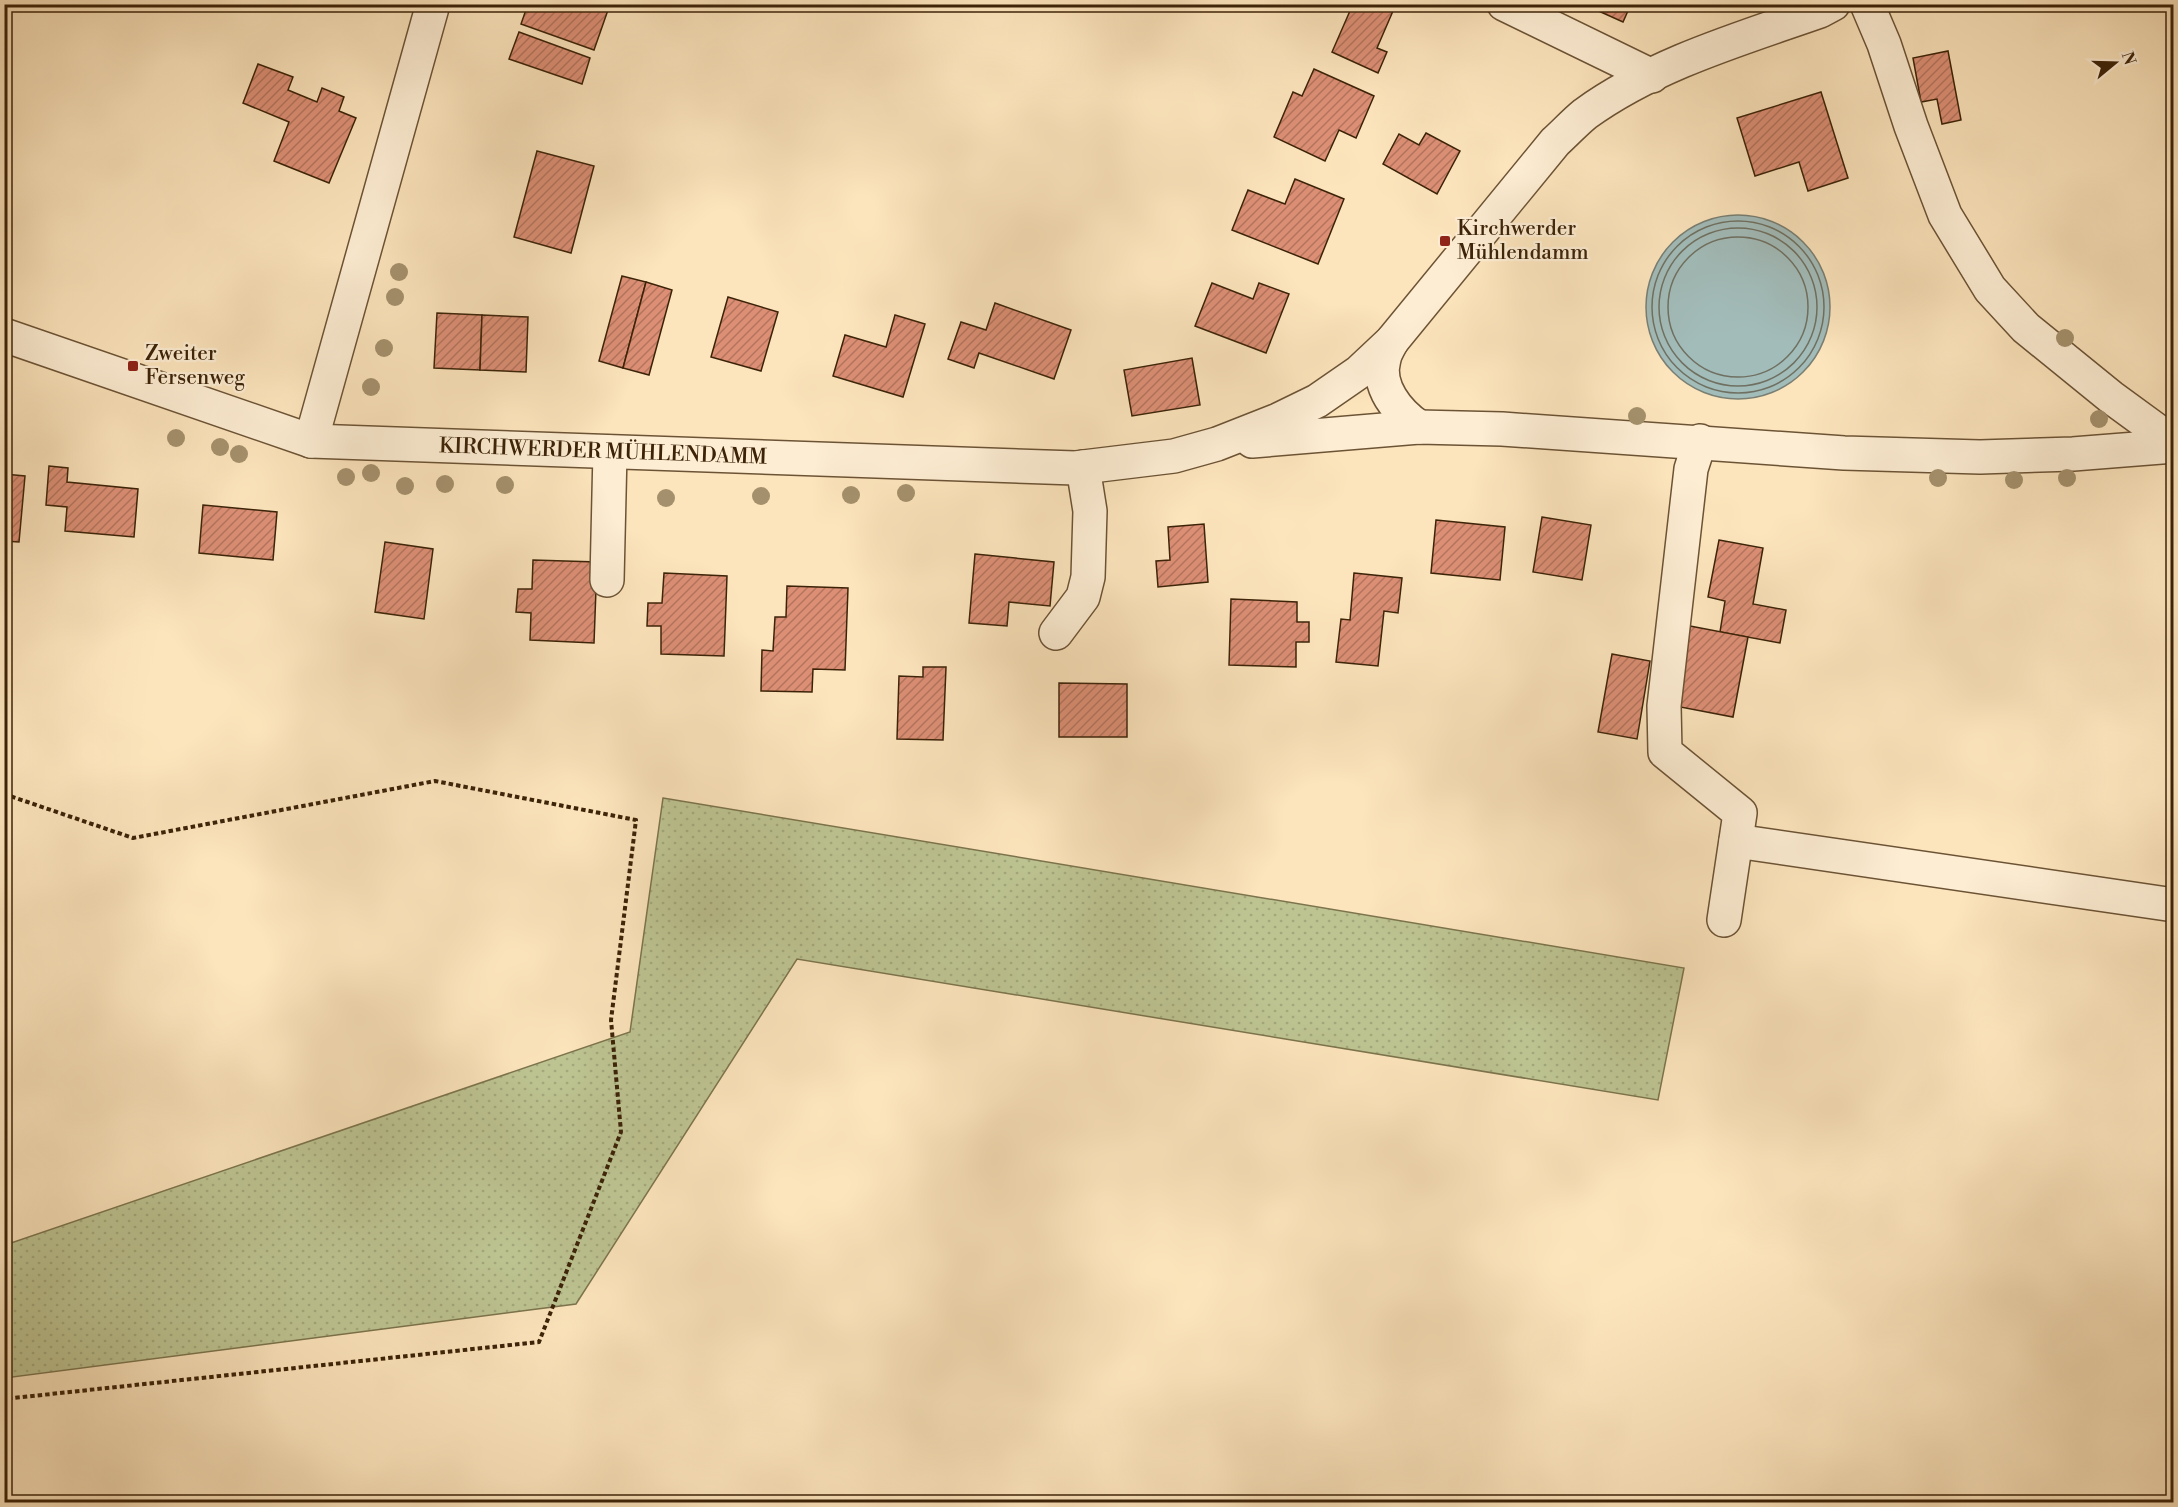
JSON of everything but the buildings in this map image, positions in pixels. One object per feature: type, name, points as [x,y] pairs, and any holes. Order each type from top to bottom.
[{"type":"street","points":[[311,441],[433,4]]},
{"type":"street","points":[[1504,4],[1652,76]]},
{"type":"street","points":[[1419,427],[1407,419],[1392,401],[1384,381],[1382,370],[1384,359],[1392,341],[1555,142],[1585,115],[1630,86],[1692,57],[1820,11],[1833,4]]},
{"type":"street","points":[[1867,4],[1884,44],[1915,137],[1945,215],[1990,289],[2026,328],[2174,445]]},
{"type":"street","name":"KIRCHWERDER MÜHLENDAMM","points":[[4,334],[311,441],[1083,467],[1174,456],[1217,444],[1278,420],[1317,400],[1359,372],[1392,341]]},
{"type":"street","name":"KIRCHWERDER MÜHLENDAMM","points":[[1217,444],[1419,427],[1502,429],[1700,441],[1844,453],[1980,457],[2073,454],[2174,445]]},
{"type":"street","points":[[1700,441],[1691,469],[1664,706],[1665,752],[1740,813],[1724,920]]},
{"type":"street","points":[[607,580],[610,452]]},
{"type":"street","points":[[1056,633],[1083,597],[1088,578],[1090,511],[1083,467]]},
{"type":"street","points":[[1736,840],[2174,904]]},
{"type":"path","points":[[4,794],[134,838],[435,781],[636,820],[611,1020],[621,1132],[539,1342],[4,1399]]},
{"type":"green space","points":[[663,798],[1684,968],[1658,1100],[797,959],[576,1304],[5,1378],[5,1245],[630,1032]]},
{"type":"water","points":[[1738,215],[1756,216],[1773,222],[1789,230],[1803,242],[1815,256],[1823,272],[1829,289],[1829,325],[1823,342],[1815,358],[1803,372],[1789,384],[1773,392],[1756,398],[1738,399],[1720,398],[1703,392],[1687,384],[1673,372],[1661,358],[1653,342],[1647,325],[1646,307],[1647,289],[1653,272],[1661,256],[1673,242],[1687,230],[1703,222],[1720,216]]},
{"type":"place","name":"Kirchwerder Mühlendamm","points":[[1445,241]]},
{"type":"place","name":"Zweiter Fersenweg","points":[[133,366]]}]
